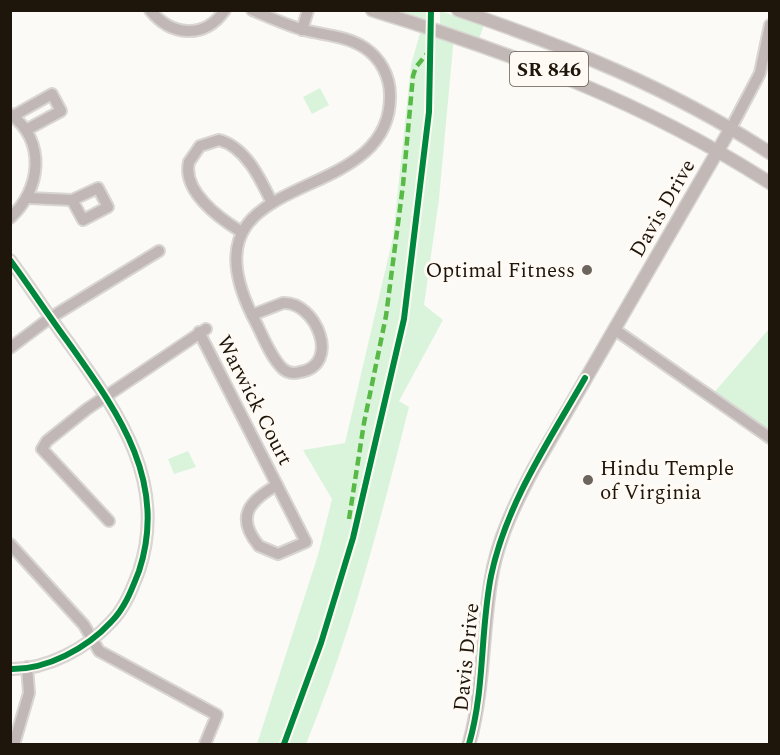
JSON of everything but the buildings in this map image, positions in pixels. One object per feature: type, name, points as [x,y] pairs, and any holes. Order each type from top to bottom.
[{"type":"main road","name":"SR 846","points":[[372,10],[547,68],[633,106],[770,183]]},
{"type":"main road","name":"SR 846","points":[[458,10],[586,55],[650,85],[731,128],[770,153]]},
{"type":"main road","name":"Davis Drive","points":[[469,744],[480,699],[491,579],[501,541],[534,468],[731,128]]},
{"type":"street","points":[[150,10],[166,27],[192,32],[215,22],[225,10]]},
{"type":"street","points":[[252,10],[302,30],[353,42],[372,54],[383,68],[389,85],[386,122],[371,146],[330,175],[272,203],[253,217],[240,231],[236,253],[236,273],[252,315],[278,363],[287,372],[300,372],[318,363],[322,350],[318,332],[309,314],[300,306],[283,303],[252,315]]},
{"type":"street","points":[[302,30],[308,10]]},
{"type":"street","name":"Davis Drive","points":[[731,128],[759,74],[770,25]]},
{"type":"street","points":[[10,218],[29,198],[34,183],[35,161],[26,130],[12,115],[52,94],[61,111],[26,130]]},
{"type":"street","points":[[240,231],[210,208],[190,180],[189,162],[200,146],[219,140],[234,147],[251,166],[272,203]]},
{"type":"street","points":[[29,198],[72,200]]},
{"type":"street","points":[[10,348],[50,318],[159,251]]},
{"type":"street","points":[[10,260],[106,395],[135,448],[146,493],[147,519],[146,543],[134,584],[117,616],[92,640],[66,655],[27,668],[10,669]]},
{"type":"street","points":[[614,329],[770,438]]},
{"type":"street","name":"Warwick Court","points":[[106,395],[202,330],[306,542],[278,554],[259,546],[247,521],[247,513],[253,501],[277,485]]},
{"type":"street","points":[[106,395],[47,441],[42,449],[109,520]]},
{"type":"street","points":[[10,544],[84,625],[99,651],[217,715],[205,744]]},
{"type":"street","points":[[14,744],[29,693],[27,668]]},
{"type":"green space","points":[[389,11],[429,11],[428,22]]},
{"type":"green space","points":[[440,11],[484,25],[479,39],[440,27]]},
{"type":"green space","points":[[422,26],[454,36],[439,199],[424,305],[443,320],[399,401],[409,407],[376,535],[337,662],[306,744],[257,744],[318,555],[332,499],[303,450],[345,443],[393,237],[411,65]]},
{"type":"green space","points":[[320,88],[329,105],[312,114],[303,97]]},
{"type":"green space","points":[[769,329],[769,438],[711,396]]},
{"type":"green space","points":[[188,451],[196,467],[174,474],[168,459]]},
{"type":"marked path","points":[[349,519],[364,423],[386,316],[403,185],[413,76],[416,67],[430,50]]},
{"type":"cycle path","points":[[284,744],[321,643],[353,538],[404,319],[429,112],[431,10]]},
{"type":"cycle path","points":[[10,260],[104,394],[120,421],[143,477],[147,507],[147,538],[139,571],[128,598],[116,617],[101,632],[65,656],[38,666],[10,669]]},
{"type":"cycle path","points":[[469,744],[478,702],[491,576],[498,549],[530,474],[585,378]]},
{"type":"place","name":"Optimal Fitness","points":[[587,270]]},
{"type":"place","name":"Hindu Temple of Virginia","points":[[588,480]]}]
